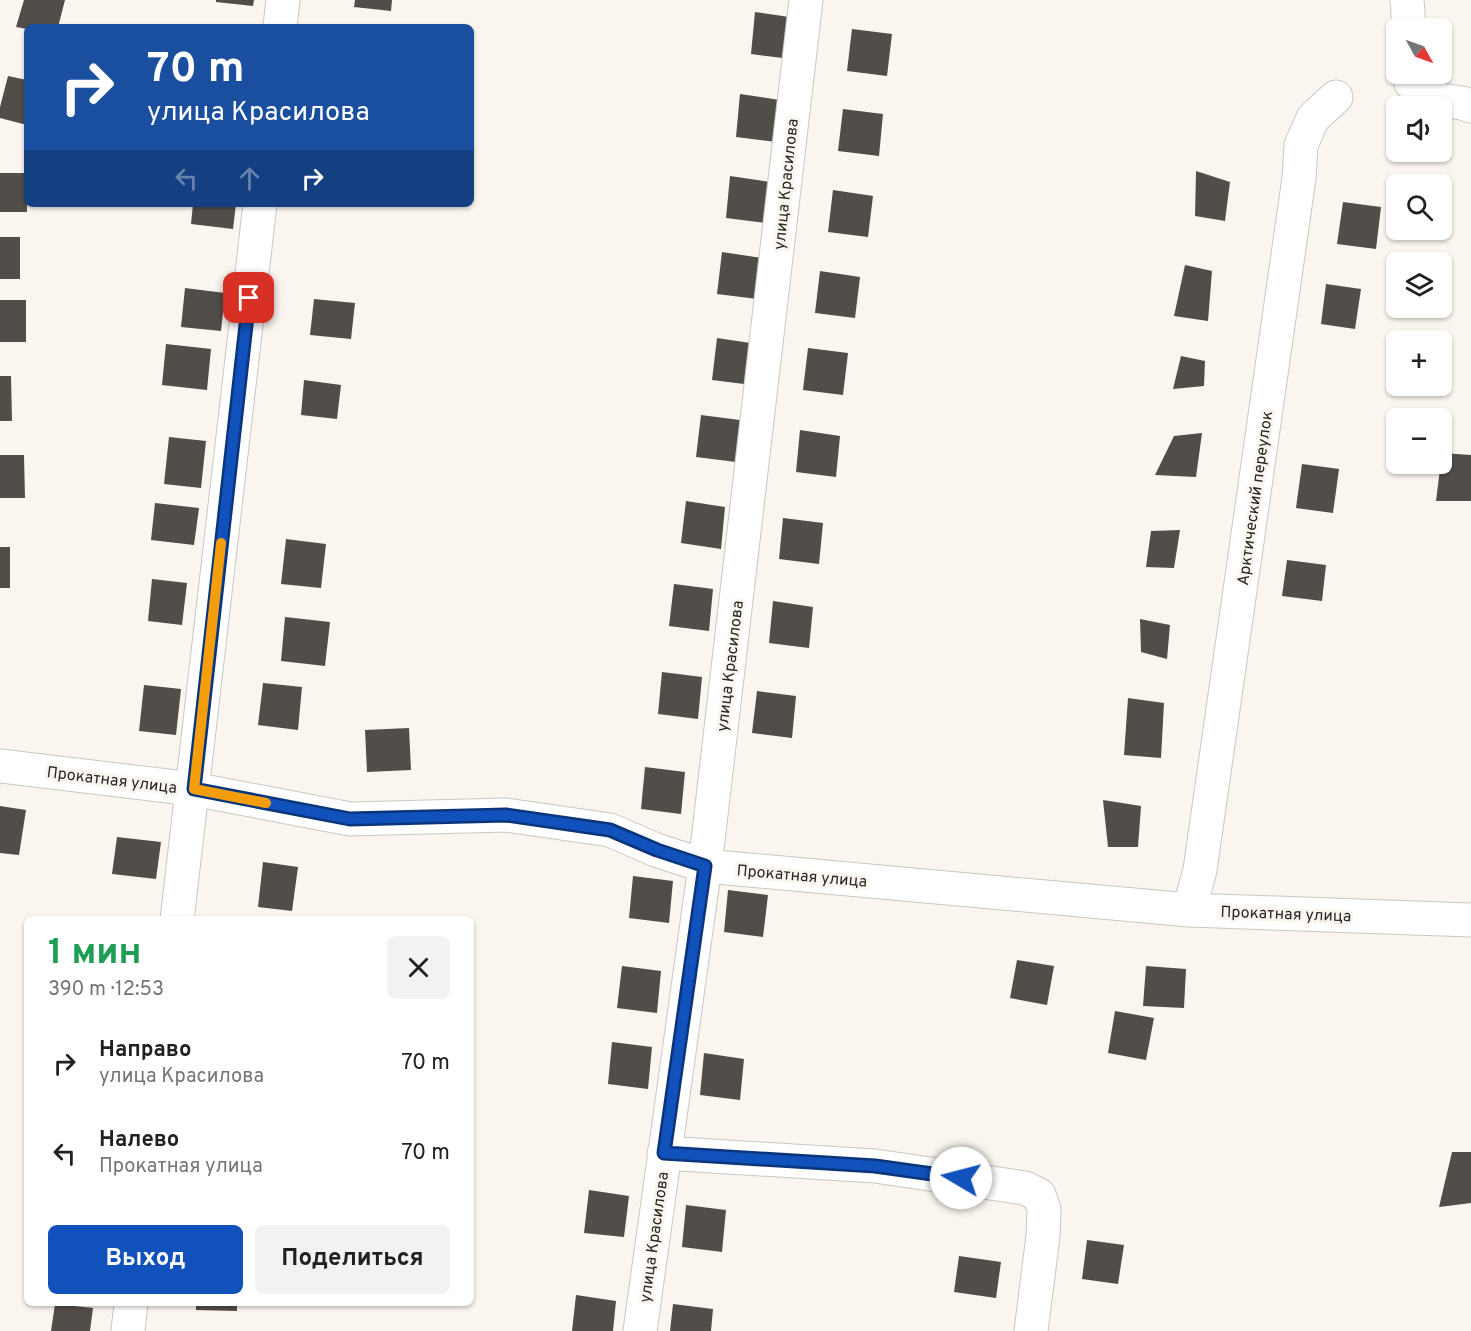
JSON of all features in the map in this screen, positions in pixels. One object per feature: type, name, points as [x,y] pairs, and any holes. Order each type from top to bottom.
[{"type":"street","points":[[280,24],[283,0]]},
{"type":"street","name":"улица Красилова","points":[[640,1331],[705,866],[806,0]]},
{"type":"street","points":[[1407,0],[1408,18]]},
{"type":"street","points":[[1412,84],[1432,99],[1471,106]]},
{"type":"street","name":"Арктический переулок","points":[[1189,910],[1200,870],[1299,178],[1301,145],[1313,118],[1336,97]]},
{"type":"street","points":[[178,916],[260,207]]},
{"type":"street","name":"Прокатная улица","points":[[0,766],[194,789],[350,819],[506,815],[610,830],[657,850],[705,866],[1189,910],[1471,920]]},
{"type":"street","points":[[664,1153],[875,1166],[1024,1188],[1039,1195],[1044,1209],[1043,1236],[1031,1331]]},
{"type":"street","points":[[128,1331],[131,1306]]},
{"type":"building","points":[[24,0],[65,0],[59,24],[24,24],[24,28],[16,27]]},
{"type":"building","points":[[216,0],[254,0],[253,6],[216,2]]},
{"type":"building","points":[[355,0],[392,0],[391,11],[354,7]]},
{"type":"building","points":[[755,12],[796,18],[791,59],[751,54]]},
{"type":"building","points":[[852,29],[892,34],[887,76],[847,71]]},
{"type":"building","points":[[8,76],[24,79],[24,124],[0,118],[0,107]]},
{"type":"building","points":[[740,94],[780,100],[776,142],[736,137]]},
{"type":"building","points":[[843,109],[883,114],[879,156],[838,151]]},
{"type":"building","points":[[1196,171],[1230,182],[1225,221],[1195,216]]},
{"type":"building","points":[[0,173],[24,173],[24,207],[27,207],[27,212],[0,212]]},
{"type":"building","points":[[730,176],[770,182],[766,223],[726,218]]},
{"type":"building","points":[[833,190],[873,196],[868,237],[828,232]]},
{"type":"building","points":[[1343,202],[1381,207],[1376,249],[1337,244]]},
{"type":"building","points":[[193,207],[236,207],[233,229],[191,224]]},
{"type":"building","points":[[0,237],[20,237],[20,279],[0,279]]},
{"type":"building","points":[[722,252],[762,258],[757,299],[717,294]]},
{"type":"building","points":[[1185,265],[1212,271],[1208,321],[1174,316]]},
{"type":"building","points":[[820,271],[860,277],[855,318],[815,313]]},
{"type":"building","points":[[1326,284],[1361,289],[1355,329],[1321,324]]},
{"type":"building","points":[[185,288],[225,293],[221,331],[181,327]]},
{"type":"building","points":[[314,299],[355,303],[351,339],[310,335]]},
{"type":"building","points":[[0,300],[26,300],[26,342],[0,342]]},
{"type":"building","points":[[717,338],[757,344],[752,385],[712,380]]},
{"type":"building","points":[[166,344],[211,349],[207,390],[162,385]]},
{"type":"building","points":[[808,348],[848,353],[843,395],[803,390]]},
{"type":"building","points":[[1181,356],[1205,361],[1204,386],[1173,389]]},
{"type":"building","points":[[0,376],[11,376],[12,421],[0,421]]},
{"type":"building","points":[[304,380],[341,385],[337,419],[301,415]]},
{"type":"building","points":[[701,415],[740,420],[736,462],[696,457]]},
{"type":"building","points":[[800,430],[840,436],[836,477],[796,472]]},
{"type":"building","points":[[1202,433],[1196,477],[1155,475],[1174,436]]},
{"type":"building","points":[[169,437],[206,441],[201,488],[164,484]]},
{"type":"building","points":[[1452,454],[1471,455],[1471,501],[1436,501],[1439,474],[1452,474]]},
{"type":"building","points":[[0,455],[24,455],[25,498],[0,498]]},
{"type":"building","points":[[1302,464],[1339,469],[1333,513],[1296,508]]},
{"type":"building","points":[[686,501],[725,507],[721,549],[681,543]]},
{"type":"building","points":[[155,503],[199,508],[194,545],[151,540]]},
{"type":"building","points":[[783,518],[823,523],[819,564],[779,559]]},
{"type":"building","points":[[1180,530],[1174,568],[1146,567],[1151,531]]},
{"type":"building","points":[[286,539],[326,544],[321,588],[281,584]]},
{"type":"building","points":[[0,547],[10,547],[10,588],[0,588]]},
{"type":"building","points":[[1287,560],[1326,565],[1322,601],[1282,596]]},
{"type":"building","points":[[152,579],[187,583],[182,625],[148,621]]},
{"type":"building","points":[[674,584],[713,589],[709,631],[669,626]]},
{"type":"building","points":[[773,601],[813,607],[809,648],[769,643]]},
{"type":"building","points":[[285,617],[330,622],[325,666],[281,661]]},
{"type":"building","points":[[1140,619],[1170,625],[1167,659],[1141,652]]},
{"type":"building","points":[[662,672],[702,677],[698,719],[658,714]]},
{"type":"building","points":[[263,683],[302,687],[298,730],[258,725]]},
{"type":"building","points":[[144,685],[181,689],[176,735],[139,731]]},
{"type":"building","points":[[757,691],[796,696],[792,738],[752,733]]},
{"type":"building","points":[[1128,698],[1164,703],[1161,758],[1124,755]]},
{"type":"building","points":[[409,728],[411,770],[367,772],[365,730]]},
{"type":"building","points":[[645,767],[685,772],[681,814],[641,809]]},
{"type":"building","points":[[1103,800],[1141,806],[1138,847],[1108,847]]},
{"type":"building","points":[[0,806],[26,810],[19,855],[0,853]]},
{"type":"building","points":[[117,837],[161,842],[156,879],[112,874]]},
{"type":"building","points":[[263,862],[298,867],[292,911],[258,907]]},
{"type":"building","points":[[633,876],[673,881],[669,923],[629,918]]},
{"type":"building","points":[[728,890],[768,895],[763,937],[724,932]]},
{"type":"building","points":[[1017,960],[1054,966],[1047,1005],[1010,998]]},
{"type":"building","points":[[622,966],[661,971],[657,1013],[617,1008]]},
{"type":"building","points":[[1146,966],[1186,969],[1184,1008],[1143,1006]]},
{"type":"building","points":[[1115,1011],[1154,1018],[1146,1060],[1108,1053]]},
{"type":"building","points":[[612,1042],[652,1047],[648,1089],[608,1084]]},
{"type":"building","points":[[704,1053],[744,1059],[740,1100],[700,1095]]},
{"type":"building","points":[[1452,1152],[1471,1152],[1471,1203],[1439,1207]]},
{"type":"building","points":[[589,1190],[629,1196],[624,1237],[584,1233]]},
{"type":"building","points":[[686,1205],[726,1210],[722,1252],[682,1247]]},
{"type":"building","points":[[1087,1240],[1124,1245],[1118,1284],[1082,1279]]},
{"type":"building","points":[[959,1256],[1001,1262],[996,1298],[954,1292]]},
{"type":"building","points":[[576,1295],[616,1301],[613,1331],[572,1331]]},
{"type":"building","points":[[673,1304],[713,1309],[711,1331],[670,1331]]},
{"type":"building","points":[[55,1306],[93,1308],[90,1331],[51,1331]]},
{"type":"building","points":[[196,1306],[237,1306],[237,1311],[196,1310]]},
{"type":"slow traffic","points":[[221,543],[194,789],[266,803]]},
{"type":"route","points":[[249,298],[194,789],[350,819],[506,815],[610,830],[657,850],[705,866],[664,1153],[875,1166],[961,1178]]}]
